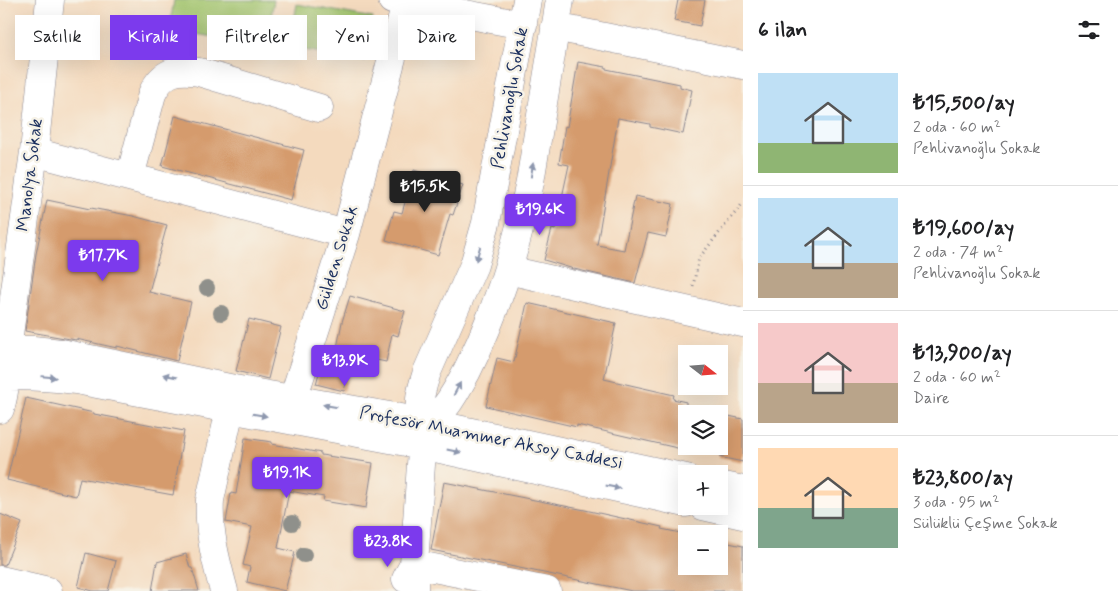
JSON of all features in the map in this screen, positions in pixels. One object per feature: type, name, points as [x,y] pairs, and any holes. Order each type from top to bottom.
[{"type":"street","name":"Manolya Sokak","points":[[0,409],[3,398],[4,350],[34,152],[50,0]]},
{"type":"street","name":"Pehlivanoğlu Sokak","points":[[423,433],[455,393],[480,342],[508,270],[519,233],[528,190],[560,0]]},
{"type":"street","points":[[402,1],[525,12]]},
{"type":"street","name":"Gülden Sokak","points":[[292,399],[346,234],[402,1]]},
{"type":"street","name":"Pehlivanoğlu Sokak","points":[[414,591],[414,564],[423,433],[419,405],[422,388],[427,372],[474,265],[486,223],[525,12]]},
{"type":"street","points":[[555,27],[743,65]]},
{"type":"street","points":[[130,177],[156,85],[162,78],[179,70],[199,72],[319,108]]},
{"type":"street","points":[[34,152],[346,234]]},
{"type":"street","points":[[508,270],[743,323]]},
{"type":"street","name":"Profesör Muammer Aksoy Caddesi","points":[[4,350],[61,353],[232,399],[292,399],[678,501]]},
{"type":"street","name":"Profesör Muammer Aksoy Caddesi","points":[[3,377],[52,377],[232,399],[678,477]]},
{"type":"street","points":[[224,591],[212,542],[209,517],[210,500],[232,399]]},
{"type":"street","points":[[728,487],[743,490]]},
{"type":"street","points":[[728,511],[743,514]]},
{"type":"street","points":[[400,591],[414,564],[547,591]]},
{"type":"street","points":[[0,580],[48,591]]},
{"type":"path","points":[[687,311],[699,258],[743,203]]},
{"type":"green space","points":[[174,0],[274,0],[271,15],[207,15],[207,36],[197,34],[197,15],[172,15]]},
{"type":"green space","points":[[297,4],[357,15],[317,15],[317,52],[307,50],[307,15],[295,15]]},
{"type":"building","points":[[678,0],[705,0],[700,26],[674,21]]},
{"type":"building","points":[[578,62],[680,84],[680,87],[692,90],[683,134],[650,127],[650,124],[618,118],[597,245],[624,250],[635,196],[673,204],[666,237],[648,233],[635,283],[544,260],[552,229],[555,230],[569,165],[559,163]]},
{"type":"building","points":[[175,116],[304,150],[291,200],[162,166]]},
{"type":"building","points":[[414,170],[463,185],[453,215],[450,214],[438,255],[386,240],[394,211],[402,213]]},
{"type":"building","points":[[47,200],[133,216],[167,225],[149,292],[191,302],[177,361],[117,346],[117,348],[25,331],[36,254]]},
{"type":"building","points":[[350,296],[405,311],[398,336],[392,334],[386,362],[353,355],[344,391],[316,384],[325,351],[336,353],[342,322]]},
{"type":"building","points":[[527,303],[616,323],[604,379],[674,395],[673,399],[686,402],[686,405],[678,405],[678,448],[486,406],[497,358],[514,362]]},
{"type":"building","points":[[249,319],[281,327],[268,379],[236,371]]},
{"type":"building","points":[[26,398],[94,414],[184,431],[173,495],[80,478],[76,496],[7,480]]},
{"type":"building","points":[[728,416],[743,419],[743,462],[719,457],[719,455],[728,455]]},
{"type":"building","points":[[245,438],[272,442],[272,444],[321,453],[321,455],[373,463],[366,508],[323,501],[324,497],[289,491],[278,548],[295,552],[285,591],[247,582],[250,567],[243,565],[252,527],[226,522],[231,493],[236,494]]},
{"type":"building","points":[[444,482],[585,510],[662,527],[661,529],[678,532],[678,575],[728,575],[728,543],[743,546],[743,591],[632,591],[431,550]]},
{"type":"building","points":[[0,514],[22,523],[5,565],[0,565]]},
{"type":"building","points":[[86,553],[116,561],[108,591],[93,591],[78,587]]},
{"type":"building","points":[[186,554],[199,591],[152,591],[157,562]]}]
